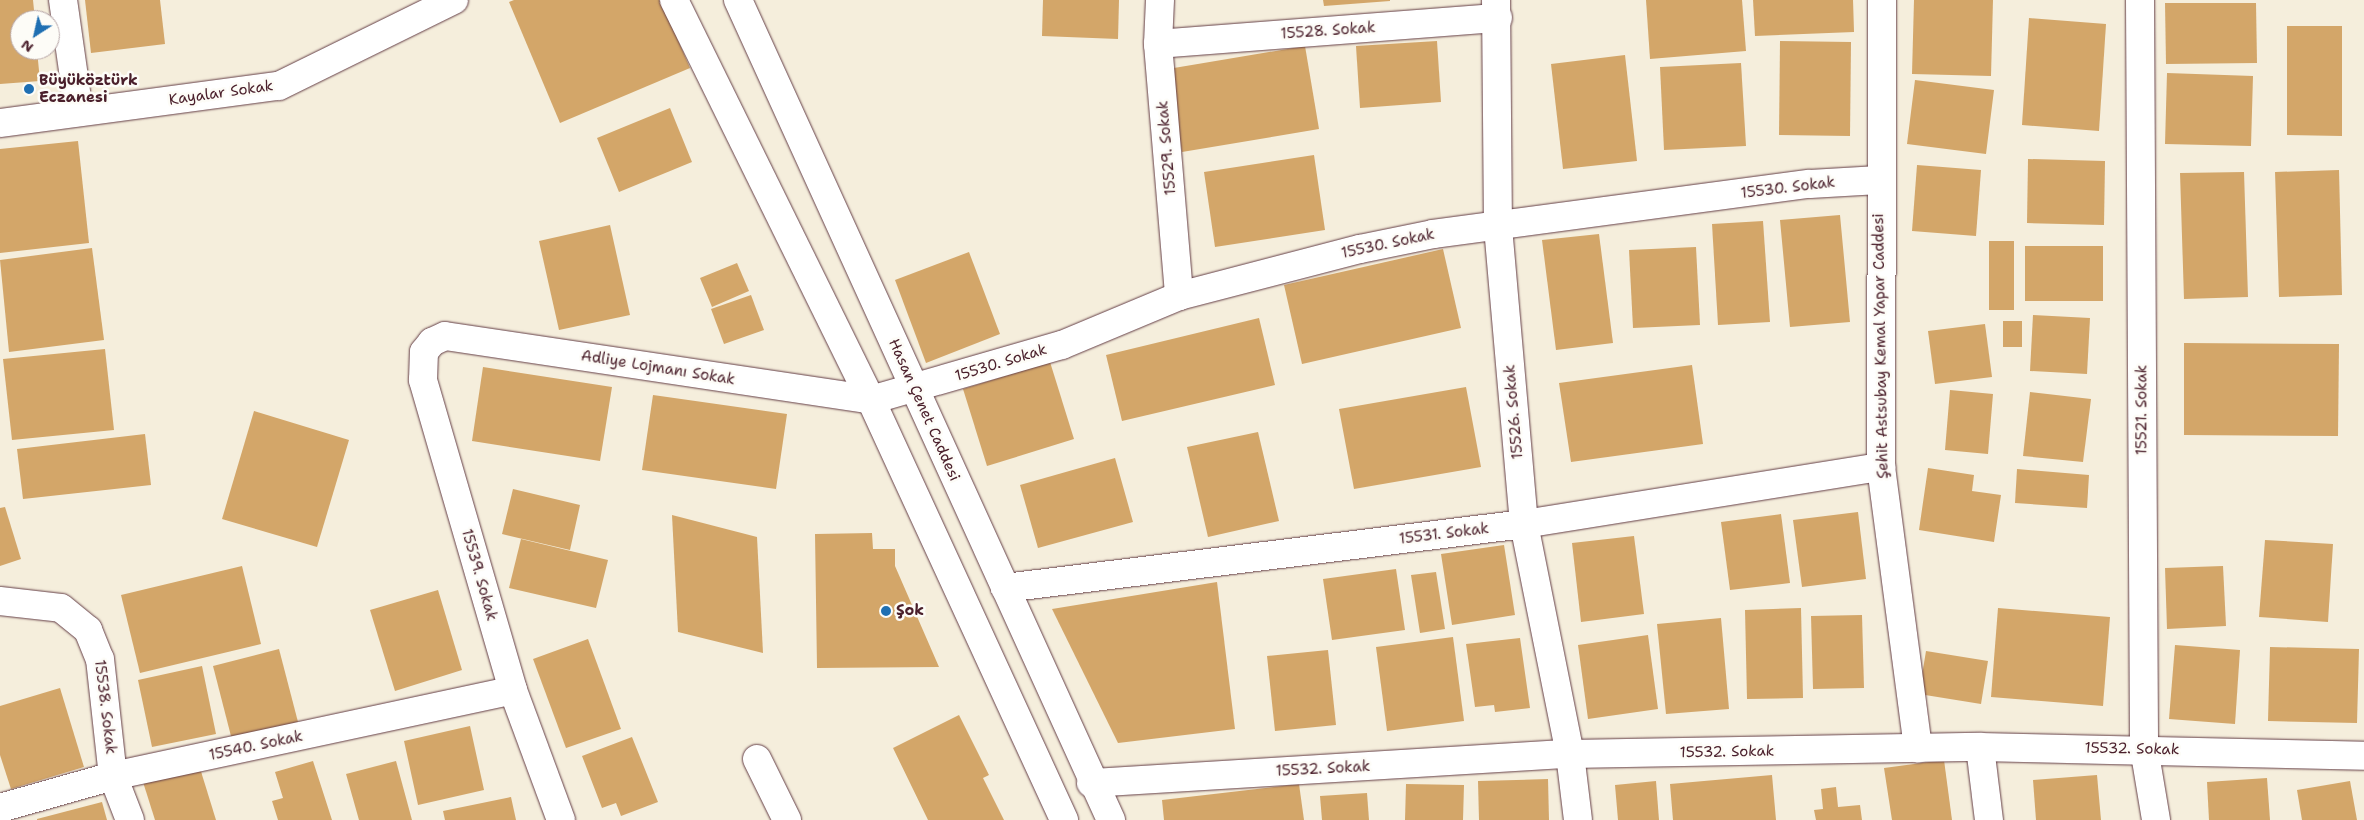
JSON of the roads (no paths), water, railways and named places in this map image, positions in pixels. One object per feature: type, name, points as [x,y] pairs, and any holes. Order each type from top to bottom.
[{"type":"street","points":[[63,0],[79,112]]},
{"type":"street","name":"Kayalar Sokak","points":[[0,123],[279,86],[454,0]]},
{"type":"street","points":[[674,0],[871,400],[1064,820]]},
{"type":"street","name":"Hasan Çenet Caddesi","points":[[738,0],[1005,588],[1091,783],[1111,820]]},
{"type":"street","name":"15529. Sokak","points":[[1160,0],[1158,44],[1179,296]]},
{"type":"street","name":"Şehit Astsubay Kemal Yapar Caddesi","points":[[1882,0],[1879,180],[1881,467],[1918,749]]},
{"type":"street","name":"15521. Sokak","points":[[2140,0],[2144,748],[2156,820]]},
{"type":"street","name":"15528. Sokak","points":[[1158,44],[1497,9]]},
{"type":"street","name":"15526. Sokak","points":[[1497,9],[1498,227],[1524,524],[1570,754],[1578,820]]},
{"type":"street","name":"15530. Sokak","points":[[871,400],[914,390],[1062,344],[1179,296],[1360,249],[1498,227],[1810,184],[1879,180]]},
{"type":"street","name":"Adliye Lojmanı Sokak","points":[[445,336],[871,400]]},
{"type":"street","name":"15539. Sokak","points":[[445,336],[424,352],[423,380],[513,690],[561,820]]},
{"type":"street","name":"15531. Sokak","points":[[1005,588],[1524,524],[1881,467]]},
{"type":"street","name":"15538. Sokak","points":[[0,601],[61,608],[88,630],[100,659],[113,776],[130,820]]},
{"type":"street","name":"15540. Sokak","points":[[0,808],[113,776],[513,690]]},
{"type":"street","points":[[1980,747],[1989,820]]},
{"type":"street","name":"15532. Sokak","points":[[1091,783],[1570,754],[1980,747],[2144,748],[2364,756]]},
{"type":"street","points":[[757,759],[787,820]]},
{"type":"place","name":"Büyüköztürk Eczanesi","points":[[29,89]]},
{"type":"place","name":"Şok","points":[[886,611]]}]
